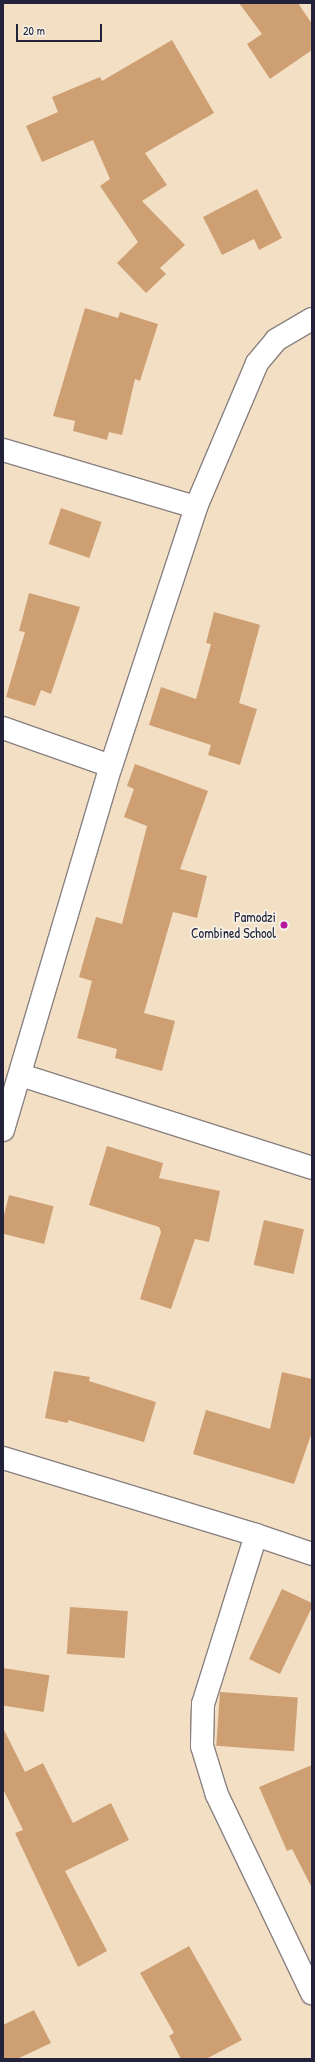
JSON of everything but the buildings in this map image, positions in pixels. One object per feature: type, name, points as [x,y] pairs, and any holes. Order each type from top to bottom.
[{"type":"street","points":[[3,1130],[111,766],[196,507],[257,363],[276,340],[312,319]]},
{"type":"street","points":[[3,450],[196,507]]},
{"type":"street","points":[[3,728],[111,766]]},
{"type":"street","points":[[20,1075],[312,1168]]},
{"type":"street","points":[[3,1458],[256,1535],[312,1554]]},
{"type":"street","points":[[256,1535],[203,1704],[202,1746],[217,1795],[312,1993]]},
{"type":"place","name":"Pamodzi Combined School","points":[[284,925]]}]
